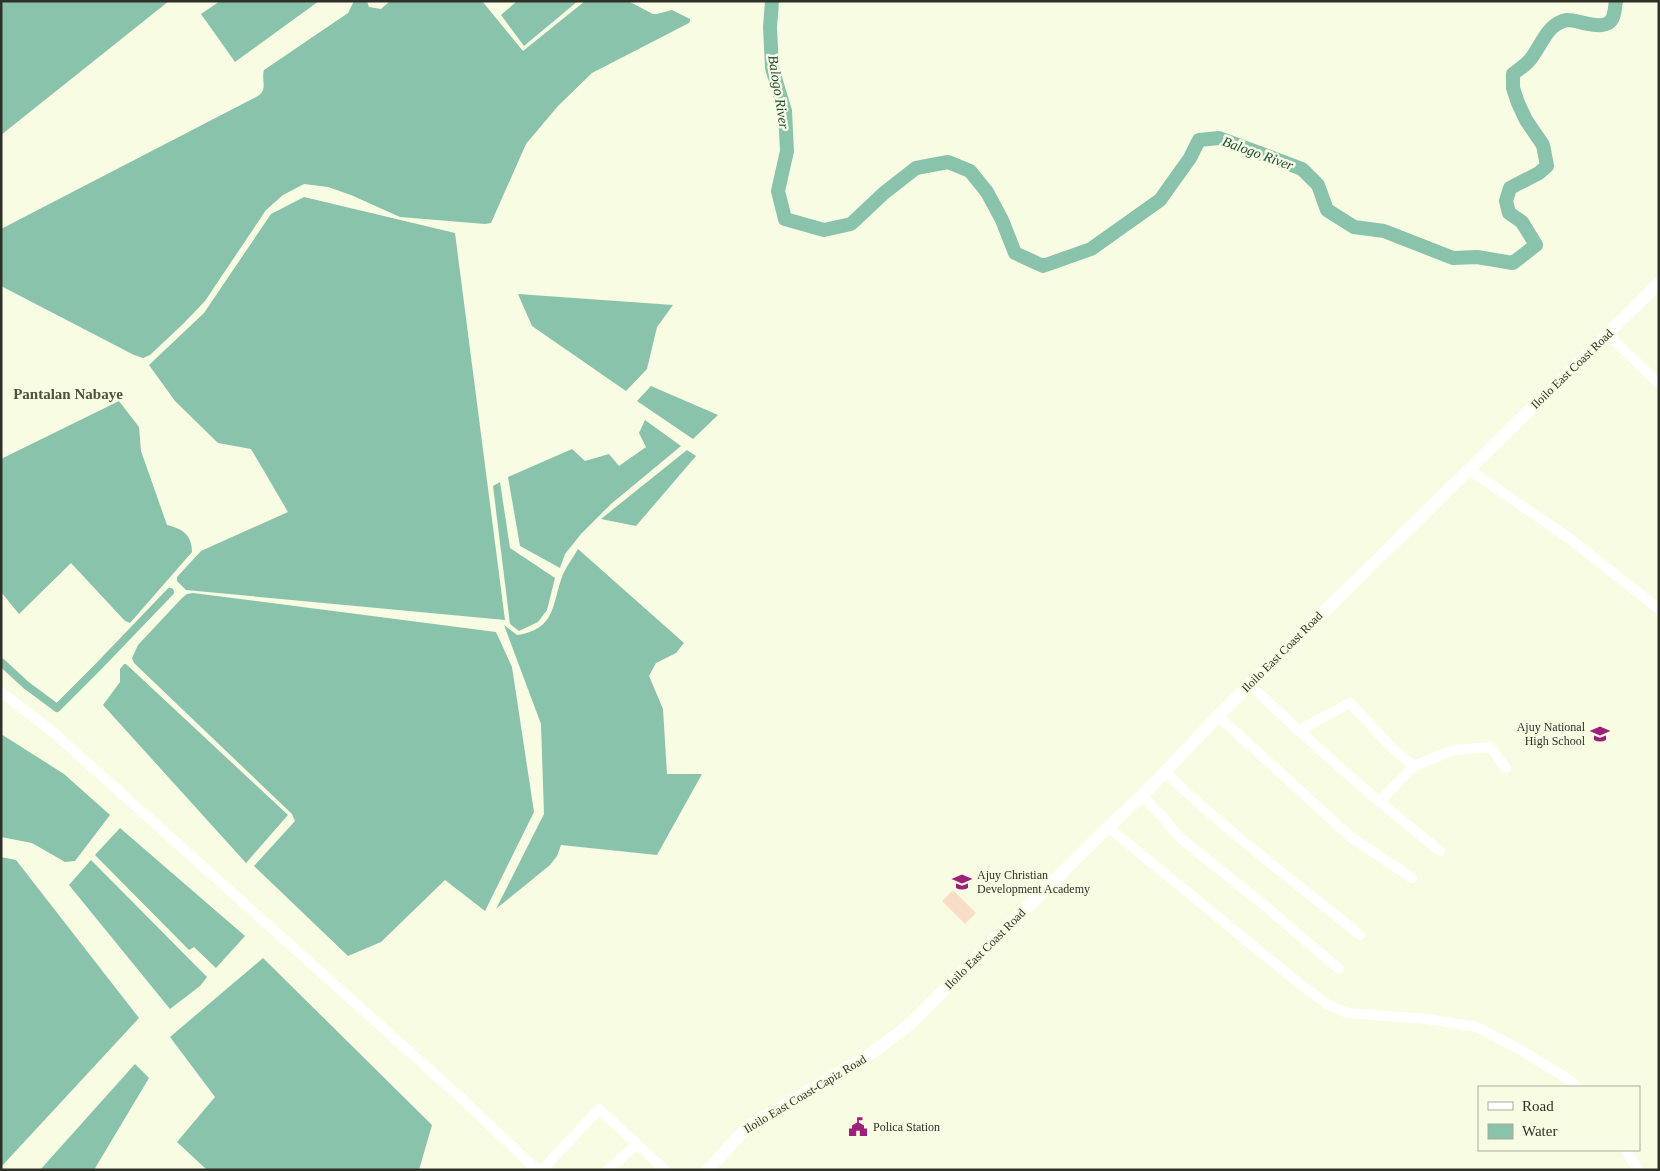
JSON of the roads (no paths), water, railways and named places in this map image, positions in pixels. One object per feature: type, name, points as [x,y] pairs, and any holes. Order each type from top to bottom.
[{"type":"main road","name":"Iloilo East Coast Road","points":[[909,1025],[1108,827],[1142,796],[1218,716],[1468,468],[1659,283]]},
{"type":"main road","name":"Iloilo East Coast-Capiz Road","points":[[708,1170],[746,1127],[872,1053],[909,1025]]},
{"type":"street","points":[[1608,334],[1659,384]]},
{"type":"street","points":[[1468,468],[1569,538],[1659,609]]},
{"type":"street","points":[[1250,685],[1298,731],[1378,802],[1440,851]]},
{"type":"street","points":[[1,692],[53,732],[460,1097],[537,1170]]},
{"type":"street","points":[[1298,731],[1350,703],[1392,748],[1414,766]]},
{"type":"street","points":[[1218,716],[1352,838],[1412,878]]},
{"type":"street","points":[[1378,802],[1414,766],[1454,750],[1490,747],[1506,768]]},
{"type":"street","points":[[1164,771],[1229,829],[1360,934]]},
{"type":"street","points":[[1142,796],[1163,816],[1179,836],[1339,969]]},
{"type":"street","points":[[1108,827],[1327,1004],[1348,1013],[1427,1019],[1477,1027],[1519,1049],[1577,1086]]},
{"type":"street","points":[[542,1170],[599,1109],[665,1170]]},
{"type":"street","points":[[608,1170],[637,1144]]},
{"type":"street","points":[[1627,1151],[1638,1170]]},
{"type":"water","points":[[1,1],[169,1],[1,135]]},
{"type":"water","points":[[220,1],[319,1],[235,62],[201,14]]},
{"type":"water","points":[[354,1],[367,1],[369,7],[381,9],[390,1],[482,1],[523,51],[585,1],[628,1],[653,14],[672,10],[690,19],[690,21],[592,73],[558,106],[526,144],[491,223],[400,217],[328,187],[304,184],[283,195],[266,210],[205,301],[150,355],[143,358],[1,286],[1,229],[258,96],[264,87],[264,70],[348,13]]},
{"type":"water","points":[[517,1],[578,1],[524,46],[501,15]]},
{"type":"water","points":[[304,197],[455,233],[505,620],[186,590],[177,581],[177,577],[201,551],[288,512],[251,449],[218,443],[175,401],[149,365],[204,313],[271,214]]},
{"type":"water","points":[[518,294],[673,305],[657,327],[647,369],[626,391],[532,326]]},
{"type":"water","points":[[651,386],[718,415],[693,439],[637,401]]},
{"type":"water","points":[[119,401],[139,427],[141,451],[167,525],[182,531],[188,537],[192,546],[192,552],[130,623],[125,621],[71,563],[19,614],[1,592],[1,459]]},
{"type":"water","points":[[645,420],[681,446],[611,504],[581,534],[565,554],[560,568],[520,546],[508,477],[572,449],[585,461],[609,454],[619,466],[646,447],[639,433]]},
{"type":"water","points":[[687,450],[696,456],[636,526],[601,519]]},
{"type":"water","points":[[500,482],[510,548],[555,578],[547,610],[538,622],[519,631],[510,624],[493,486]]},
{"type":"water","points":[[578,549],[684,643],[676,653],[656,663],[649,676],[663,709],[667,774],[702,774],[657,855],[561,845],[557,856],[550,865],[496,909],[544,814],[541,724],[504,625],[517,635],[530,632],[540,627],[546,621],[551,613],[564,572]]},
{"type":"water","points":[[193,593],[496,632],[512,667],[534,812],[485,911],[445,880],[381,942],[348,956],[254,866],[295,821],[292,814],[134,663],[132,658],[138,645],[182,598],[187,594]]},
{"type":"water","points":[[124,664],[288,815],[246,863],[103,705],[120,682],[120,669]]},
{"type":"water","points":[[1,734],[64,774],[110,815],[75,861],[65,862],[32,843],[1,837]]},
{"type":"water","points":[[120,828],[245,936],[216,968],[194,947],[189,950],[95,855]]},
{"type":"water","points":[[1,857],[16,860],[139,1018],[1,1167]]},
{"type":"water","points":[[91,860],[207,977],[200,986],[170,1009],[69,885]]},
{"type":"water","points":[[263,958],[432,1125],[419,1170],[207,1170],[177,1142],[215,1097],[170,1037]]},
{"type":"water","points":[[135,1064],[149,1078],[94,1170],[40,1170]]},
{"type":"waterway","name":"Balogo River","points":[[772,1],[770,27],[772,68],[785,111],[787,151],[778,191],[785,219],[824,230],[851,224],[884,193],[916,168],[948,162],[970,171],[987,192],[1002,220],[1015,253],[1043,266],[1091,249],[1160,200],[1190,158],[1199,140],[1219,138],[1302,169],[1318,185],[1327,210],[1354,227],[1384,231],[1453,258],[1477,257],[1513,263],[1536,245],[1522,222],[1509,213],[1506,201],[1510,188],[1539,173],[1547,166],[1543,145],[1526,120],[1518,103],[1513,88],[1513,74],[1533,57],[1553,26],[1567,20],[1598,25],[1605,24],[1610,22],[1613,17],[1616,1]]},
{"type":"waterway","points":[[1,662],[26,685],[57,708],[170,592]]},
{"type":"place","name":"Ajuy National High School","points":[[1600,734]]},
{"type":"place","name":"Ajuy Christian Development Academy","points":[[962,882]]},
{"type":"place","name":"Polica Station","points":[[858,1127]]},
{"type":"district","name":"Pantalan Nabaye","points":[[68,394]]}]
